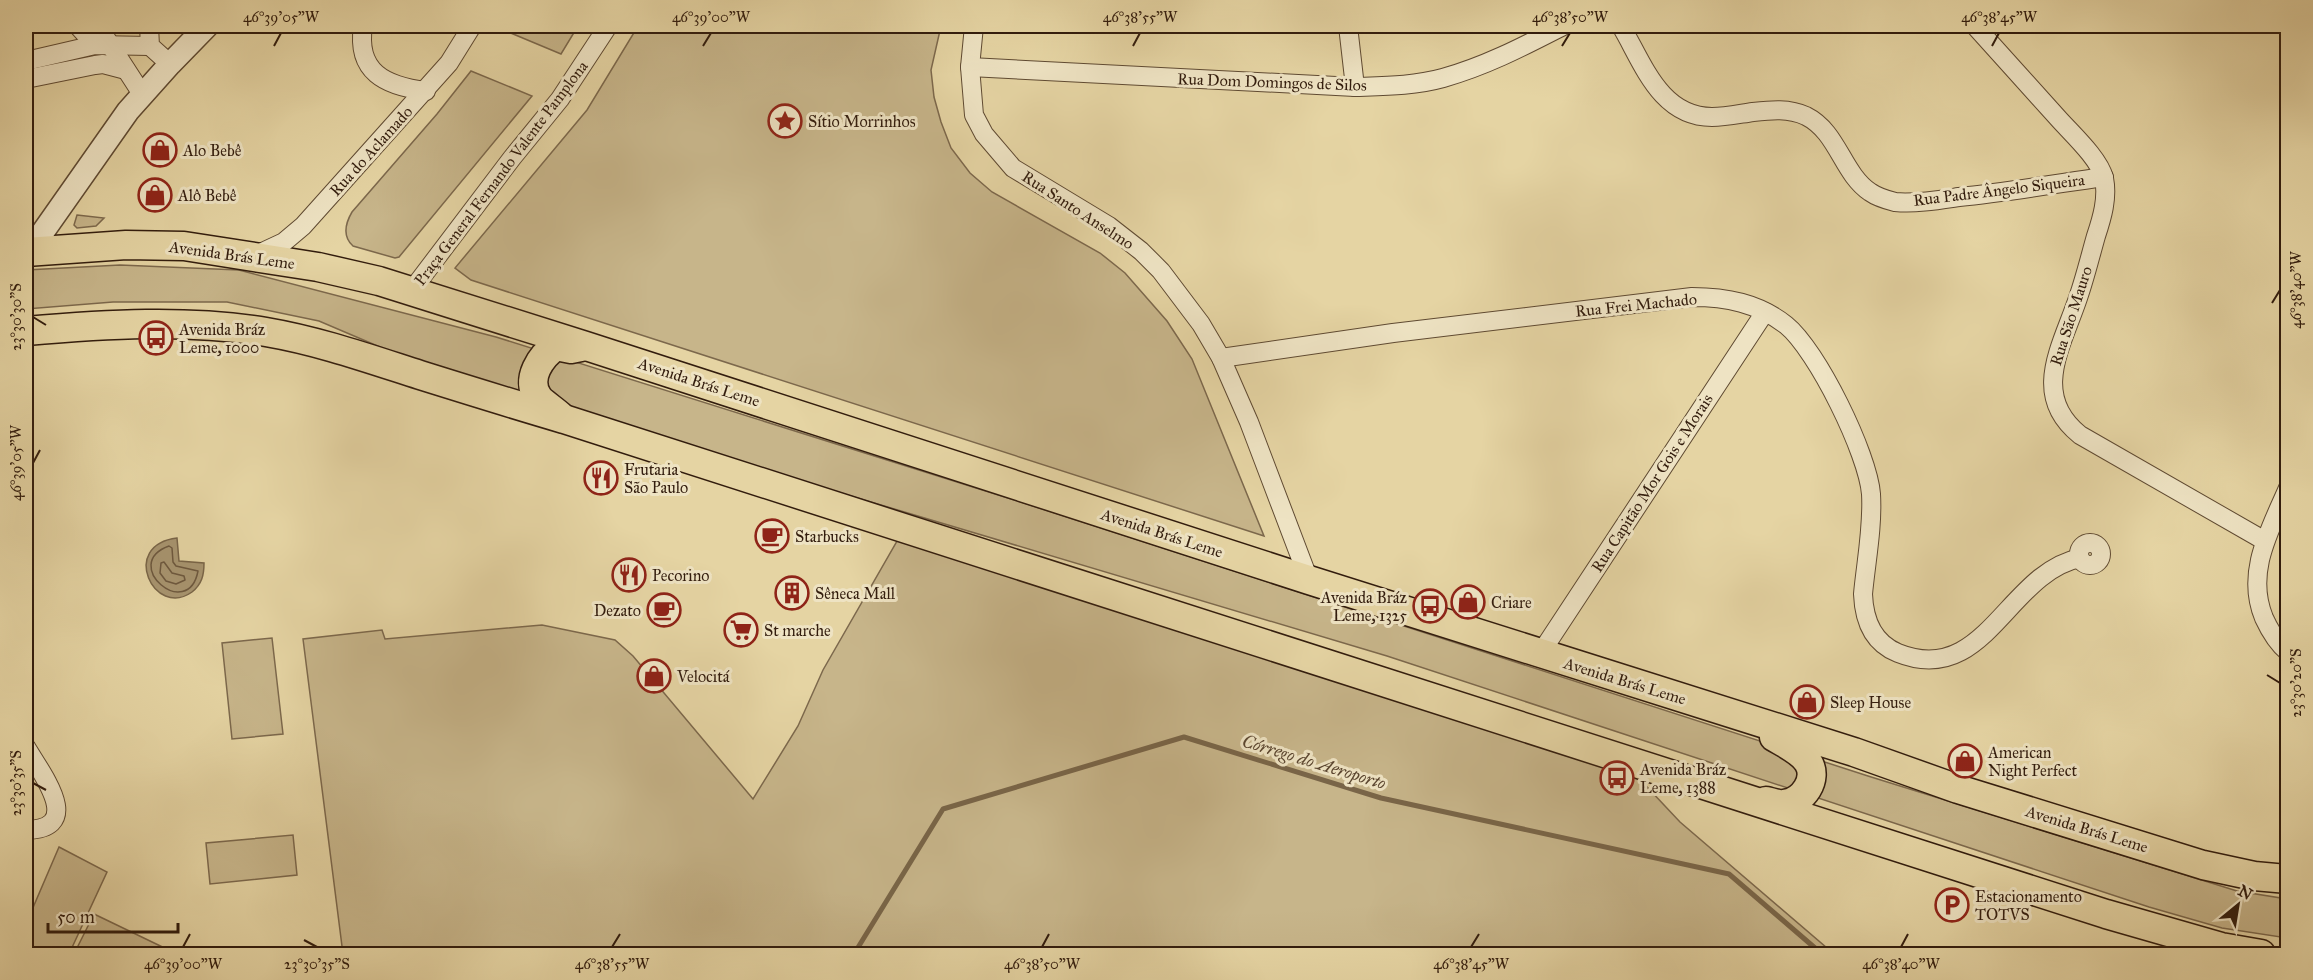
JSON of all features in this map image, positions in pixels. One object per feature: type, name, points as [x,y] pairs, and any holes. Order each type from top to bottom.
[{"type":"main road","name":"Avenida Brás Leme","points":[[26,253],[126,245],[172,246],[318,267],[412,290],[1309,580],[1854,752],[1958,789],[2203,865],[2254,876],[2288,879]]},
{"type":"main road","points":[[26,331],[86,325],[230,327],[268,332],[366,357],[2106,914],[2221,947],[2261,954]]},
{"type":"main road","points":[[564,419],[538,398],[534,387],[536,369],[546,353],[555,346],[571,349],[586,346]]},
{"type":"main road","points":[[1731,794],[1784,804],[1794,801],[1806,792],[1812,770],[1804,757],[1793,748],[1735,715]]},
{"type":"street","points":[[78,26],[103,45],[126,70],[142,94]]},
{"type":"street","points":[[98,26],[103,45]]},
{"type":"street","points":[[148,26],[150,46]]},
{"type":"street","points":[[26,253],[142,94],[207,26]]},
{"type":"street","points":[[363,26],[361,40],[363,56],[371,69],[384,80],[404,88],[426,91]]},
{"type":"street","name":"Rua do Aclamado","points":[[252,257],[284,242],[303,226],[426,91],[449,63],[472,26]]},
{"type":"street","name":"Praça General Fernando Valente Pamplona","points":[[412,290],[512,158],[560,99],[608,26]]},
{"type":"street","name":"Rua Santo Anselmo","points":[[974,26],[970,67],[974,115],[984,134],[1013,168],[1109,226],[1142,251],[1161,271],[1201,324],[1221,358],[1270,476],[1309,580]]},
{"type":"street","points":[[1348,26],[1355,87]]},
{"type":"street","name":"Rua Dom Domingos de Silos","points":[[970,67],[1355,87],[1400,85],[1442,78],[1495,61],[1563,26]]},
{"type":"street","name":"Rua Padre Ângelo Siqueira","points":[[1621,26],[1659,93],[1676,107],[1690,114],[1711,117],[1775,110],[1792,111],[1807,116],[1821,126],[1859,183],[1869,192],[1885,199],[1899,202],[1936,200],[2104,177]]},
{"type":"street","points":[[1975,26],[2081,144],[2104,177]]},
{"type":"street","points":[[26,72],[103,45],[150,46],[170,64]]},
{"type":"street","points":[[26,72],[95,64],[126,70]]},
{"type":"street","name":"Rua São Mauro","points":[[2104,177],[2103,212],[2079,296],[2060,346],[2053,374],[2053,394],[2057,406],[2065,420],[2080,435],[2265,542]]},
{"type":"street","name":"Rua Frei Machado","points":[[1221,358],[1393,333],[1692,297],[1734,300],[1765,312],[1785,324],[1807,350],[1842,410],[1859,448],[1871,493],[1863,594],[1864,611],[1869,626],[1879,641],[1891,650],[1910,658],[1931,661],[1955,655],[1974,645],[2028,588],[2049,571],[2063,563],[2080,558]]},
{"type":"street","name":"Rua Capitão Mor Gois e Morais","points":[[1540,654],[1765,312]]},
{"type":"street","points":[[2288,488],[2265,542],[2257,571],[2256,594],[2271,632],[2288,652]]},
{"type":"street","points":[[26,747],[53,795],[57,808],[52,822],[44,828],[26,830]]},
{"type":"shaded area","points":[[503,26],[578,26],[561,54],[501,29]]},
{"type":"shaded area","points":[[638,26],[941,26],[931,70],[934,97],[951,148],[970,173],[992,192],[1100,253],[1125,273],[1167,321],[1192,359],[1264,536],[471,280],[455,268],[587,110]]},
{"type":"shaded area","points":[[471,71],[532,96],[399,257],[395,258],[353,246],[346,234],[352,212]]},
{"type":"shaded area","points":[[77,215],[104,218],[96,226],[77,228],[74,225]]},
{"type":"shaded area","points":[[120,265],[239,270],[496,337],[1027,504],[1868,776],[2237,891],[2287,899],[2287,938],[2222,928],[2149,907],[1387,656],[700,451],[401,356],[319,321],[227,302],[113,302],[26,309],[26,270]]},
{"type":"shaded area","points":[[900,536],[1632,771],[1680,822],[1834,954],[343,954],[303,639],[382,630],[385,639],[542,625],[615,640],[633,656],[753,799],[798,726],[823,670]]},
{"type":"shaded area","points":[[272,638],[283,734],[232,739],[222,643]]},
{"type":"shaded area","points":[[293,835],[297,875],[210,884],[206,843]]},
{"type":"shaded area","points":[[59,847],[107,872],[69,954],[26,954],[26,924]]},
{"type":"shaded area","points":[[94,914],[177,954],[74,954]]},
{"type":"water","points":[[177,538],[179,561],[204,563],[203,575],[198,586],[192,592],[178,598],[165,596],[155,589],[148,578],[146,565],[150,553],[159,543]]},
{"type":"waterway","name":"Córrego do Aeroporto","points":[[854,954],[943,809],[1184,737],[1381,798],[1729,874],[1822,954]]},
{"type":"place","name":"Sítio Morrinhos","points":[[785,121]]},
{"type":"place","name":"Alo Bebê","points":[[160,150]]},
{"type":"place","name":"Alô Bebê","points":[[155,195]]},
{"type":"place","name":"Avenida Bráz Leme, 1000","points":[[156,338]]},
{"type":"place","name":"Frutaria São Paulo","points":[[601,478]]},
{"type":"place","name":"Starbucks","points":[[772,536]]},
{"type":"place","name":"Pecorino","points":[[629,575]]},
{"type":"place","name":"Sêneca Mall","points":[[792,593]]},
{"type":"place","name":"Criare","points":[[1468,602]]},
{"type":"place","name":"Avenida Bráz Leme, 1325","points":[[1430,606]]},
{"type":"place","name":"Dezato","points":[[664,610]]},
{"type":"place","name":"St marche","points":[[741,630]]},
{"type":"place","name":"Velocitá","points":[[654,676]]},
{"type":"place","name":"Sleep House","points":[[1807,702]]},
{"type":"place","name":"American Night Perfect","points":[[1965,761]]},
{"type":"place","name":"Avenida Bráz Leme, 1388","points":[[1617,778]]},
{"type":"place","name":"Estacionamento TOTVS","points":[[1952,905]]}]
